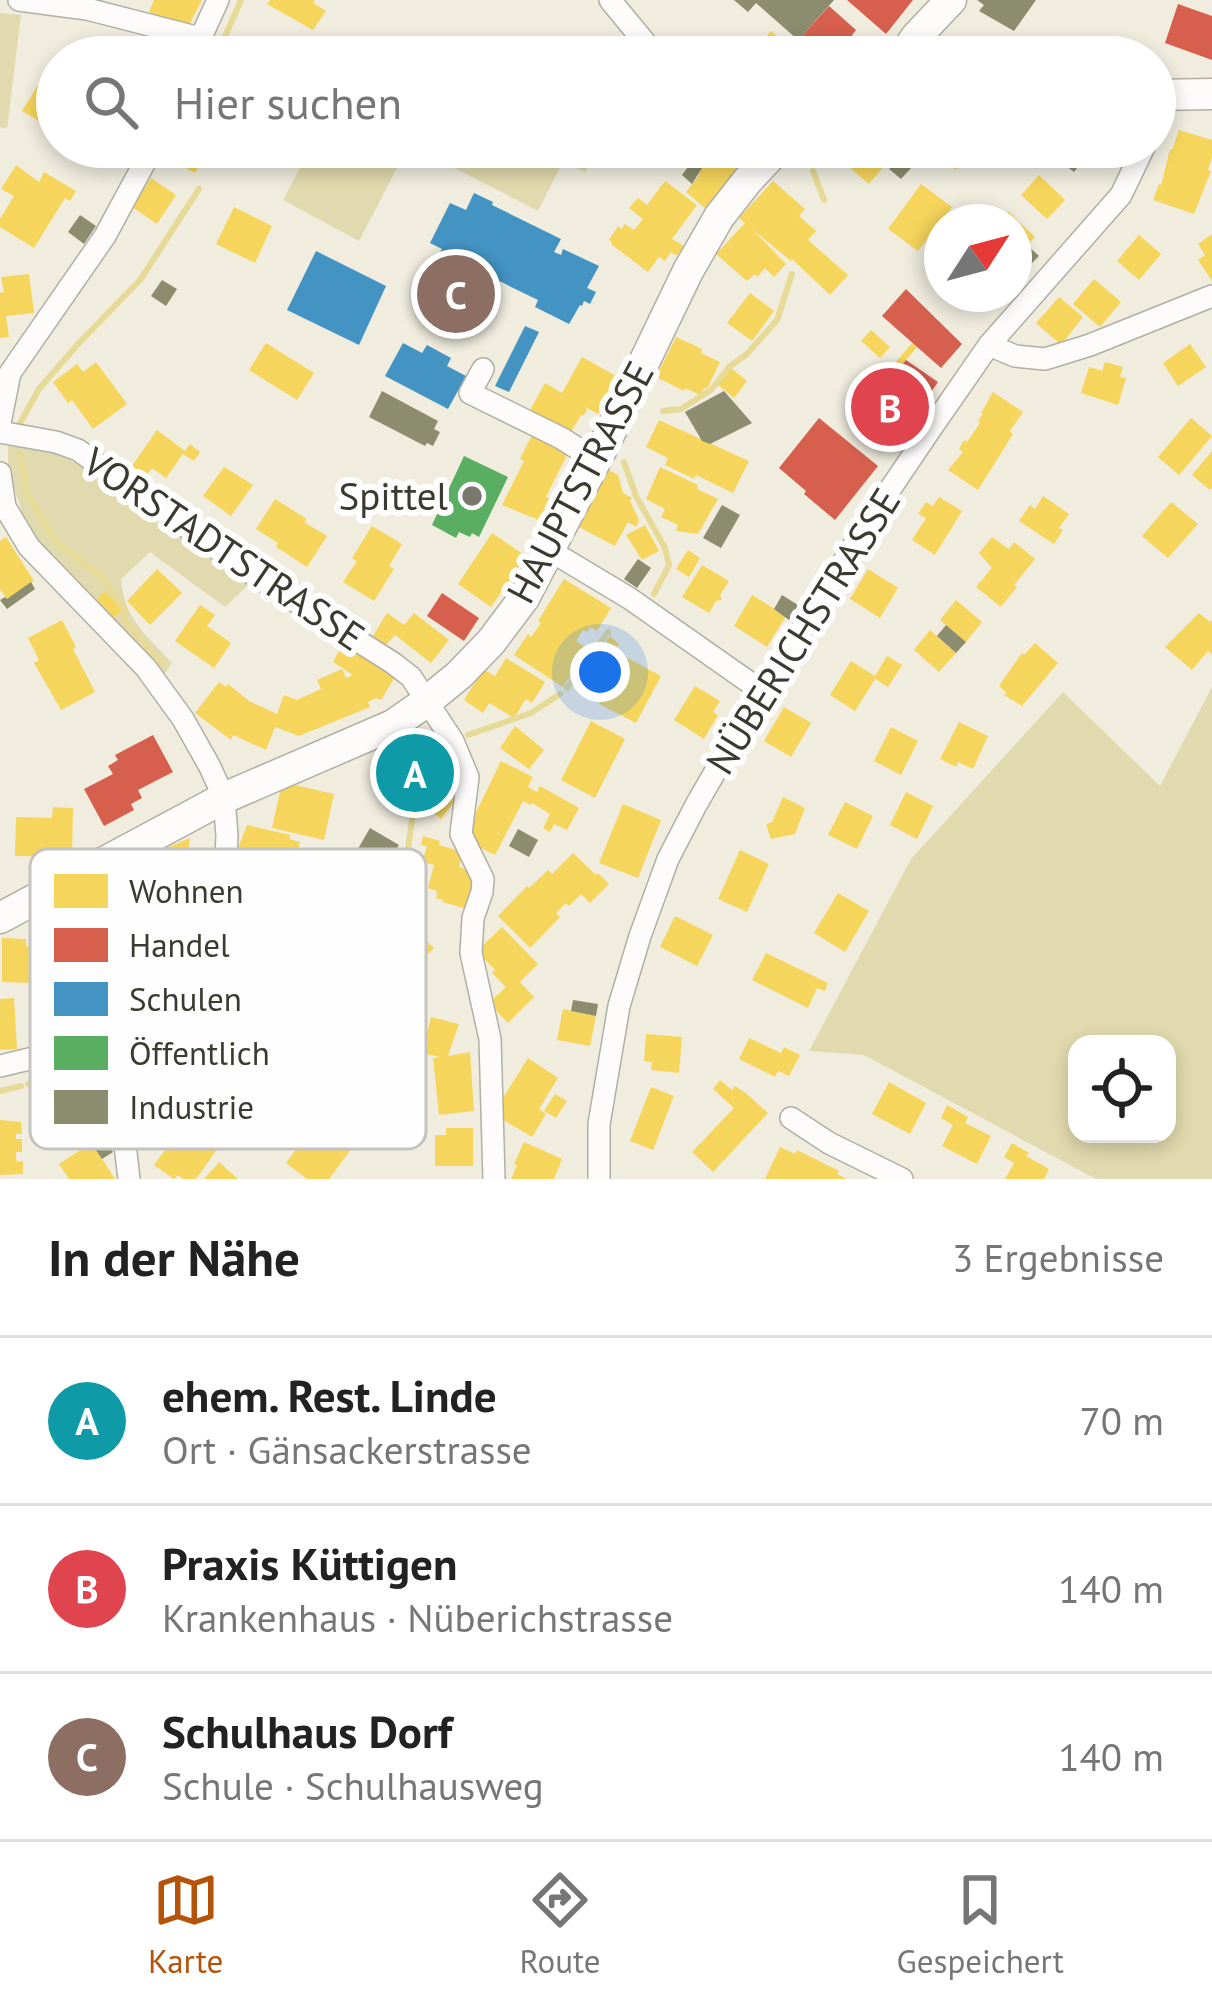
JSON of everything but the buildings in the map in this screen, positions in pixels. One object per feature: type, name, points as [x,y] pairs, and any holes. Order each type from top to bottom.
[{"type":"street","points":[[19,0],[87,9],[171,36]]},
{"type":"street","points":[[144,24],[145,0]]},
{"type":"street","points":[[201,36],[218,0]]},
{"type":"street","points":[[610,0],[640,36]]},
{"type":"street","points":[[917,36],[951,0]]},
{"type":"street","points":[[1176,95],[1212,94]]},
{"type":"street","points":[[0,423],[5,370],[104,236],[141,168]]},
{"type":"street","name":"HAUPTSTRASSE","points":[[129,849],[224,798],[393,725],[459,675],[491,642],[524,598],[688,271],[750,168]]},
{"type":"street","name":"NÜBERICHSTRASSE","points":[[599,1179],[599,1124],[619,1006],[668,859],[696,805],[870,519],[988,345],[1121,195],[1134,168]]},
{"type":"street","points":[[988,345],[1015,356],[1046,359],[1212,296]]},
{"type":"street","points":[[483,369],[470,393],[596,460]]},
{"type":"street","name":"VORSTADTSTRASSE","points":[[0,432],[78,450],[254,575],[411,677],[453,741],[468,777],[461,834],[483,879],[473,918],[471,953],[490,1039],[494,1179]]},
{"type":"street","points":[[0,473],[5,507],[29,547],[146,668],[183,719],[224,798],[226,849]]},
{"type":"street","points":[[549,550],[629,598],[763,692]]},
{"type":"street","name":"HAUPTSTRASSE","points":[[0,918],[30,902]]},
{"type":"street","points":[[0,1066],[30,1059]]},
{"type":"street","points":[[791,1118],[829,1143],[902,1179]]},
{"type":"street","points":[[126,1149],[130,1179]]},
{"type":"shaded area","points":[[0,13],[21,15],[7,129],[0,127]]},
{"type":"shaded area","points":[[300,168],[397,168],[359,241],[283,200]]},
{"type":"shaded area","points":[[454,168],[560,168],[538,211]]},
{"type":"shaded area","points":[[28,443],[93,472],[248,585],[225,607],[150,552],[121,579],[132,616],[172,663],[163,676],[112,620],[122,609],[105,592],[94,603],[28,530],[8,470],[8,446]]},
{"type":"shaded area","points":[[1212,687],[1212,1179],[1096,1179],[864,1055],[809,1051],[911,859],[1063,692],[1160,786]]},
{"type":"waterway","points":[[225,36],[241,0]]},
{"type":"waterway","points":[[813,171],[824,200]]},
{"type":"waterway","points":[[19,425],[39,389],[140,280],[199,189]]},
{"type":"waterway","points":[[663,411],[681,409],[711,390],[747,354],[777,320],[792,274]]},
{"type":"waterway","points":[[20,454],[27,493],[55,541],[103,578],[125,611],[124,620],[161,663]]},
{"type":"waterway","points":[[624,462],[669,565],[654,594]]},
{"type":"waterway","points":[[567,688],[608,632]]},
{"type":"waterway","points":[[468,735],[531,713],[560,694]]},
{"type":"waterway","points":[[408,849],[413,813]]},
{"type":"waterway","points":[[0,1091],[21,1086]]},
{"type":"place","name":"Schulhaus Dorf","points":[[456,294]]},
{"type":"place","name":"Praxis Küttigen","points":[[890,407]]},
{"type":"place","name":"Spittel","points":[[472,496]]},
{"type":"place","name":"ehem. Rest. Linde","points":[[415,773]]}]
